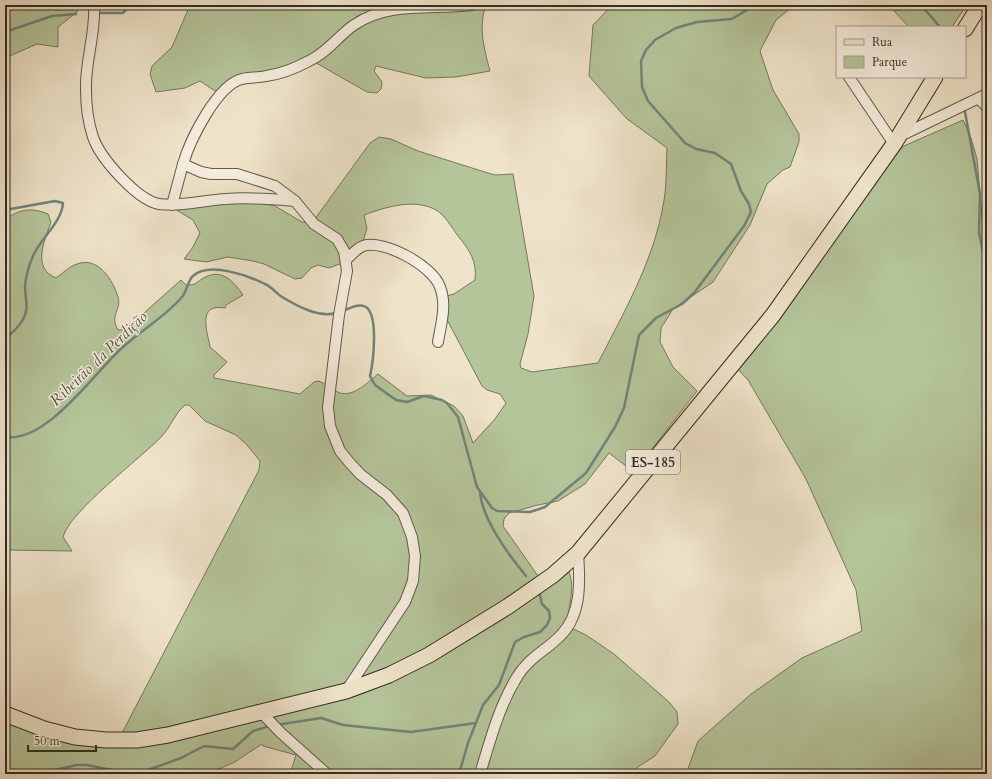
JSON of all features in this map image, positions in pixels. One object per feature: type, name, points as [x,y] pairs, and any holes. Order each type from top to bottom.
[{"type":"main road","points":[[966,27],[980,5]]},
{"type":"main road","name":"ES-185","points":[[5,714],[59,734],[90,739],[121,740],[168,735],[260,711],[346,691],[389,675],[435,652],[553,575],[578,553],[772,315],[896,140],[934,78]]},
{"type":"street","points":[[172,205],[188,146],[218,97],[230,85],[242,79],[275,74],[310,61],[329,48],[353,26],[371,16],[398,9],[471,5]]},
{"type":"street","points":[[94,7],[87,61],[86,89],[89,122],[93,138],[99,150],[110,164],[139,194],[158,204],[172,205],[244,198],[295,201]]},
{"type":"street","points":[[850,78],[896,140],[983,97],[987,108]]},
{"type":"street","points":[[183,164],[211,174],[237,174],[275,186],[295,201],[314,224],[342,244],[346,260],[346,284],[340,313],[328,407],[330,426],[340,451],[349,462],[360,474],[388,495],[402,513],[412,537],[415,556],[413,581],[405,602],[346,691]]},
{"type":"street","points":[[346,260],[358,249],[364,246],[383,247],[402,253],[432,274],[441,288],[443,309],[438,342]]},
{"type":"street","points":[[480,774],[494,731],[517,677],[534,657],[562,635],[570,622],[579,593],[578,553]]},
{"type":"street","points":[[260,711],[281,733],[327,774]]},
{"type":"green space","points":[[5,5],[79,5],[77,12],[58,27],[58,47],[37,44],[5,58]]},
{"type":"green space","points":[[190,5],[486,5],[482,22],[482,30],[490,71],[456,77],[426,78],[376,66],[374,71],[382,82],[381,89],[377,93],[367,92],[318,64],[309,62],[215,91],[200,81],[185,88],[156,92],[150,74],[152,66],[172,47]]},
{"type":"green space","points":[[657,5],[795,5],[776,20],[760,51],[773,90],[799,134],[799,142],[790,167],[783,170],[767,184],[750,225],[713,282],[673,309],[661,328],[660,342],[673,367],[697,391],[634,472],[609,453],[585,484],[558,501],[509,513],[504,519],[503,526],[538,576],[529,585],[445,640],[366,679],[154,732],[121,735],[259,470],[260,461],[247,445],[236,435],[205,421],[189,405],[185,405],[178,412],[168,429],[161,437],[91,500],[68,526],[63,537],[72,551],[5,550],[5,220],[15,213],[25,210],[36,210],[48,214],[51,222],[43,245],[42,261],[44,268],[48,273],[56,278],[72,266],[85,262],[92,263],[104,271],[116,290],[118,297],[119,302],[115,320],[118,330],[126,329],[181,280],[186,285],[192,285],[215,274],[226,277],[230,280],[243,295],[226,305],[225,308],[210,310],[206,319],[210,347],[227,362],[214,375],[214,378],[300,394],[314,382],[318,381],[324,383],[337,392],[345,394],[356,391],[378,374],[407,396],[431,395],[454,406],[463,416],[473,443],[495,419],[506,403],[500,394],[487,390],[482,386],[443,312],[442,297],[454,294],[475,280],[475,268],[472,256],[466,246],[439,212],[427,206],[409,204],[381,209],[364,215],[367,228],[364,238],[359,249],[348,261],[329,268],[318,265],[311,268],[302,278],[295,279],[264,264],[253,261],[228,257],[206,262],[184,259],[193,247],[200,233],[193,220],[170,206],[252,201],[275,206],[302,222],[312,223],[370,143],[379,137],[391,139],[418,151],[495,175],[513,174],[534,296],[528,334],[520,364],[521,368],[532,372],[598,363],[627,306],[645,267],[652,247],[664,199],[667,148],[626,118],[589,76],[593,25],[611,6],[652,9]]},
{"type":"green space","points":[[891,5],[960,5],[964,9],[953,26],[908,26],[894,11]]},
{"type":"green space","points":[[963,120],[971,138],[977,159],[984,239],[983,267],[987,284],[987,774],[686,774],[698,741],[750,695],[802,658],[862,631],[856,590],[806,479],[748,380],[733,364],[880,167],[904,146]]},
{"type":"green space","points":[[567,568],[570,575],[572,589],[567,626],[586,635],[614,654],[669,702],[677,712],[678,724],[655,756],[627,774],[290,774],[296,755],[263,746],[262,744],[233,763],[206,774],[5,774],[5,721],[165,742],[352,697],[406,675],[440,656],[519,605]]},
{"type":"waterway","name":"Ribeirão da Perdição","points":[[5,14],[8,5]]},
{"type":"waterway","points":[[97,13],[123,13],[130,5]]},
{"type":"waterway","name":"Ribeirão da Perdição","points":[[343,311],[354,306],[363,306],[370,312],[374,329],[370,376],[375,385],[396,400],[407,402],[424,396],[442,400],[447,403],[458,417],[477,487],[492,508],[497,511],[530,512],[545,507],[586,473],[615,427],[624,408],[639,335],[656,318],[682,304],[694,293],[744,226],[751,212],[749,204],[741,191],[731,164],[715,153],[696,149],[685,143],[648,101],[642,87],[641,61],[646,50],[655,40],[676,28],[697,22],[732,19],[755,5]]},
{"type":"waterway","name":"Ribeirão da Perdição","points":[[794,5],[808,7],[817,5]]},
{"type":"waterway","points":[[921,5],[939,26]]},
{"type":"waterway","points":[[5,32],[52,16],[76,14]]},
{"type":"waterway","points":[[965,112],[980,194],[979,232],[987,273]]},
{"type":"waterway","name":"Ribeirão da Perdição","points":[[5,210],[55,201],[63,203],[59,217],[36,250],[30,263],[25,286],[26,312],[24,317],[20,324],[5,339]]},
{"type":"waterway","name":"Ribeirão da Perdição","points":[[5,437],[21,436],[38,429],[54,417],[70,403],[112,357],[176,304],[184,295],[191,278],[200,272],[219,270],[239,274],[267,285],[282,297],[315,313],[336,313]]},
{"type":"waterway","points":[[480,493],[486,515],[497,537],[526,576]]},
{"type":"waterway","points":[[459,774],[468,743],[483,705],[499,685],[515,642],[524,637],[540,632],[547,625],[550,618],[549,611],[542,604],[539,591]]},
{"type":"waterway","points":[[276,725],[321,718],[343,725],[411,732],[476,723]]},
{"type":"waterway","points":[[36,774],[77,765],[87,765],[117,771],[145,771],[181,758],[204,746],[233,749],[253,731],[269,726]]}]
